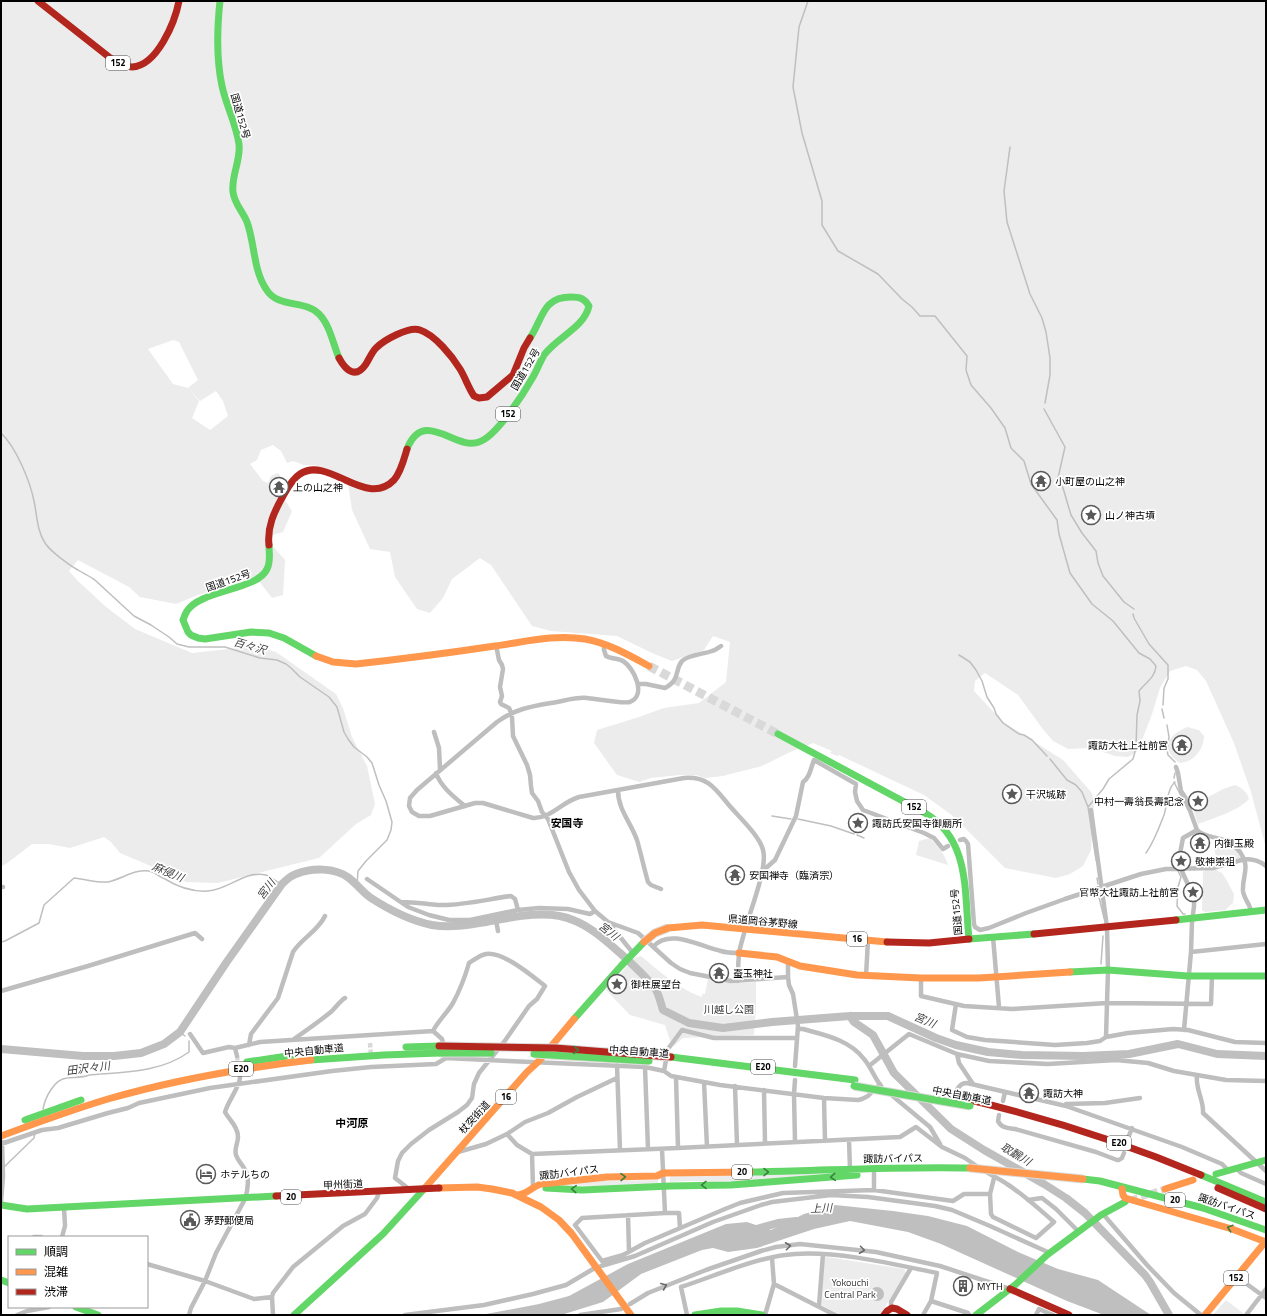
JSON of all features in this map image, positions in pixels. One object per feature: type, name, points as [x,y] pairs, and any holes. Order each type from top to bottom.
[{"type":"main road","name":"152","points":[[38,1],[118,63],[133,67],[148,61],[155,53],[174,22],[177,15],[179,1]]},
{"type":"main road","name":"国道152号","points":[[220,1],[218,35],[219,64],[224,97],[235,129],[240,157],[233,184],[233,194],[247,221],[261,280],[272,297],[287,304],[310,308],[319,313],[324,320],[344,367],[352,372],[358,371],[364,367],[377,347],[406,330],[418,329],[425,331],[454,361],[474,396],[483,398],[494,392],[513,375],[524,348],[535,331],[545,308],[550,303],[564,298],[578,297],[584,299],[589,306],[587,315],[582,321],[549,349],[542,358],[533,379],[517,402],[494,431],[482,442],[470,443],[456,440],[435,430],[427,430],[420,433],[407,449],[402,469],[398,476],[390,484],[380,488],[361,488],[318,469],[307,470],[301,473],[294,479],[269,525],[268,539],[270,562],[268,570],[264,576],[251,584],[209,597],[192,605],[184,615],[184,624],[187,631],[191,636],[205,639],[265,632],[287,639],[325,660],[339,664],[356,664],[558,637],[586,639],[604,644],[649,666]]},
{"type":"main road","name":"国道152号","points":[[778,734],[921,811],[936,820],[944,828],[954,841],[960,856],[963,874],[968,939],[1039,934],[1266,910]]},
{"type":"main road","name":"県道岡谷茅野線","points":[[588,1004],[644,942],[655,933],[668,928],[702,925],[898,943],[929,943],[968,939]]},
{"type":"main road","points":[[739,954],[777,957],[804,967],[866,976],[979,978],[1108,970],[1188,976],[1266,976]]},
{"type":"main road","name":"杖突街道","points":[[294,1315],[383,1234],[527,1072],[538,1062],[588,1004]]},
{"type":"main road","name":"中央自動車道","points":[[1,1129],[81,1100],[159,1079],[249,1062],[338,1051],[386,1047],[670,1060],[855,1083],[966,1099],[1016,1110],[1064,1124],[1132,1147],[1190,1169],[1266,1202]]},
{"type":"main road","name":"中央自動車道","points":[[1,1136],[80,1107],[156,1086],[205,1075],[340,1056],[440,1049]]},
{"type":"main road","name":"中央自動車道","points":[[855,1083],[1015,1116],[1063,1130],[1134,1154],[1191,1176],[1266,1209]]},
{"type":"main road","points":[[1216,1174],[1266,1160]]},
{"type":"main road","name":"諏訪バイパス","points":[[518,1195],[525,1194],[533,1187],[541,1184],[607,1177],[657,1176],[663,1173],[818,1171],[925,1167],[1083,1181],[1104,1180],[1117,1182],[1162,1193],[1265,1230]]},
{"type":"main road","name":"諏訪バイパス","points":[[531,1201],[535,1192],[546,1188],[582,1190],[664,1188],[670,1186],[731,1185],[899,1170],[970,1170]]},
{"type":"main road","points":[[1165,1189],[1193,1180]]},
{"type":"main road","name":"諏訪バイパス","points":[[1083,1181],[1122,1189],[1200,1209],[1265,1230]]},
{"type":"main road","name":"甲州街道","points":[[1,1205],[27,1209],[411,1191],[424,1189],[477,1188],[503,1190],[531,1201],[551,1213],[565,1226],[580,1244],[631,1315]]},
{"type":"main road","name":"20","points":[[1122,1189],[1125,1198],[1232,1229],[1266,1242]]},
{"type":"main road","points":[[978,1315],[1012,1287],[1048,1254],[1102,1214],[1125,1202]]},
{"type":"main road","name":"152","points":[[1205,1315],[1266,1242]]},
{"type":"main road","points":[[1012,1287],[1069,1315]]},
{"type":"main road","points":[[884,1315],[891,1307],[907,1315]]},
{"type":"main road","points":[[79,1308],[98,1315]]},
{"type":"main road","points":[[695,1315],[721,1311],[762,1315]]},
{"type":"street","points":[[604,644],[606,656],[623,661],[627,664],[639,684],[637,694],[630,702],[577,698],[526,707],[511,713],[497,722],[438,771],[413,794],[410,798],[409,806],[412,812],[419,816],[426,816],[475,803],[484,803],[533,818],[541,818],[571,800],[684,778],[693,777],[705,780],[718,792],[760,842],[764,854],[763,868],[739,954],[738,981]]},
{"type":"street","points":[[496,646],[499,660],[503,668],[500,687],[502,696],[500,702],[509,708],[511,713],[513,736],[529,770],[531,789],[542,812],[546,816],[569,872],[579,890],[596,911],[608,922],[632,954]]},
{"type":"street","points":[[639,684],[665,688],[676,678],[681,662],[685,659],[714,651],[721,646]]},
{"type":"street","points":[[434,732],[439,748],[439,780],[454,797],[465,806]]},
{"type":"street","points":[[763,868],[766,868],[774,860],[796,816],[802,784],[808,776],[814,760],[856,784],[856,801],[863,810],[924,833],[934,838],[943,848],[948,846]]},
{"type":"street","points":[[1176,767],[1181,791],[1185,797],[1197,830],[1201,834],[1226,841],[1233,845],[1237,848],[1245,860],[1246,868],[1244,893],[1251,912]]},
{"type":"street","points":[[618,790],[619,802],[625,813],[626,820],[637,839],[648,882],[651,885],[661,889]]},
{"type":"street","points":[[1091,810],[1107,927],[1108,970],[1106,1037]]},
{"type":"street","points":[[1184,1030],[1194,898],[1179,869],[1183,838],[1197,830]]},
{"type":"street","points":[[960,840],[964,839],[968,844],[974,924],[975,927],[980,930],[1141,874],[1166,869],[1213,868],[1250,859],[1266,866]]},
{"type":"street","points":[[368,879],[408,907],[429,915],[449,920],[470,920],[496,916],[518,910],[556,908],[590,914],[596,911]]},
{"type":"street","points":[[401,902],[439,905],[511,896],[515,899],[518,910]]},
{"type":"street","points":[[249,1045],[251,1034],[278,998],[293,952],[319,926],[325,916]]},
{"type":"street","points":[[496,916],[498,930]]},
{"type":"street","points":[[608,922],[638,933],[671,963],[680,969],[696,975],[732,981],[788,977]]},
{"type":"street","points":[[1,991],[195,933],[202,939]]},
{"type":"street","points":[[654,946],[657,942],[671,937],[721,951],[739,954]]},
{"type":"street","points":[[993,937],[999,1007]]},
{"type":"street","points":[[866,976],[868,940]]},
{"type":"street","points":[[1191,952],[1266,944]]},
{"type":"street","points":[[411,1191],[395,1178],[398,1160],[402,1153],[429,1130],[464,1108],[472,1098],[474,1084],[479,1073],[529,1006],[537,999],[545,986],[519,966],[495,954],[485,954],[469,963],[454,1002],[437,1023],[433,1031]]},
{"type":"street","points":[[788,961],[788,977],[795,1002],[798,1027],[796,1066]]},
{"type":"street","points":[[921,978],[921,996],[956,1004],[1012,1009],[1107,1003],[1211,1004],[1212,976]]},
{"type":"street","points":[[293,1039],[314,1025],[345,998]]},
{"type":"street","points":[[956,1004],[952,1030],[967,1037],[1011,1043],[1055,1045],[1087,1043],[1100,1041],[1106,1037],[1136,1032],[1173,1029],[1184,1030],[1235,1042],[1266,1043]]},
{"type":"street","points":[[798,1027],[822,1034],[846,1044],[860,1055],[870,1065],[873,1075],[880,1084],[892,1096],[930,1127],[942,1147]]},
{"type":"street","points":[[664,1071],[668,1050],[682,1030],[714,1038],[798,1038]]},
{"type":"street","points":[[190,1034],[203,1053],[260,1042],[433,1031],[442,1039],[446,1058]]},
{"type":"street","points":[[870,1065],[909,1034],[957,1054],[989,1061],[1048,1064],[1116,1060],[1148,1063],[1174,1071],[1226,1080],[1266,1081]]},
{"type":"street","points":[[370,1036],[370,1043]]},
{"type":"street","points":[[235,1048],[237,1056]]},
{"type":"street","points":[[957,1054],[959,1062],[973,1084]]},
{"type":"street","points":[[2,1144],[32,1133],[58,1128],[108,1112],[128,1108],[139,1103],[240,1081],[371,1067],[436,1064],[446,1058],[645,1067],[664,1071],[671,1076],[704,1082],[824,1098],[860,1100],[868,1096],[880,1084]]},
{"type":"street","points":[[371,1060],[371,1067]]},
{"type":"street","points":[[616,1065],[620,1150]]},
{"type":"street","points":[[645,1067],[648,1149]]},
{"type":"street","points":[[1197,1074],[1196,1082],[1203,1107],[1203,1113],[1266,1171]]},
{"type":"street","points":[[676,1077],[678,1148]]},
{"type":"street","points":[[457,1152],[486,1144],[507,1134],[525,1122],[548,1113],[577,1096],[617,1078]]},
{"type":"street","points":[[794,1080],[795,1142]]},
{"type":"street","points":[[189,1315],[216,1254],[248,1191],[245,1170],[239,1163],[235,1153],[238,1136],[234,1123],[225,1112],[240,1081]]},
{"type":"street","points":[[704,1082],[707,1147]]},
{"type":"street","points":[[953,1100],[958,1088],[964,1083],[1062,1105],[1132,1128],[1182,1147],[1266,1184]]},
{"type":"street","points":[[735,1086],[737,1145]]},
{"type":"street","points":[[764,1090],[766,1143]]},
{"type":"street","points":[[1003,1101],[1005,1092]]},
{"type":"street","points":[[824,1098],[826,1141]]},
{"type":"street","points":[[1062,1105],[1140,1098]]},
{"type":"street","points":[[999,1115],[999,1124],[1008,1128],[1096,1152],[1117,1160],[1122,1158],[1124,1153]]},
{"type":"street","points":[[507,1134],[517,1144],[532,1154],[900,1137],[916,1127],[942,1147],[965,1158],[994,1178],[1006,1182],[1054,1222],[1036,1238],[993,1217],[991,1214],[990,1194],[994,1178]]},
{"type":"street","points":[[1128,1138],[1132,1128]]},
{"type":"street","points":[[1,1136],[1,1202]]},
{"type":"street","points":[[849,1140],[850,1169]]},
{"type":"street","points":[[662,1149],[665,1213]]},
{"type":"street","points":[[532,1154],[533,1187]]},
{"type":"street","points":[[874,1173],[874,1190]]},
{"type":"street","points":[[680,1228],[679,1213],[582,1218],[575,1225],[602,1261],[623,1255],[645,1243],[740,1203],[783,1193],[874,1190],[953,1201],[964,1194],[990,1194]]},
{"type":"street","points":[[273,1315],[272,1297],[276,1289],[293,1267],[343,1226],[365,1214],[377,1198],[379,1192]]},
{"type":"street","points":[[405,1315],[484,1305],[566,1285],[597,1268],[635,1256],[713,1222],[761,1205],[772,1202],[832,1195],[868,1197],[952,1210],[990,1226],[1048,1254]]},
{"type":"street","points":[[1028,1200],[1042,1198],[1079,1231]]},
{"type":"street","points":[[62,1236],[65,1226],[64,1207]]},
{"type":"street","points":[[1102,1214],[1174,1293],[1201,1315]]},
{"type":"street","points":[[628,1215],[629,1252]]},
{"type":"street","points":[[630,1304],[648,1293],[706,1270],[761,1251],[776,1247],[800,1244],[876,1252],[940,1266],[1012,1287]]},
{"type":"street","points":[[687,1315],[681,1287],[772,1258],[794,1254],[823,1254],[862,1259],[937,1273],[931,1301],[923,1315]]},
{"type":"street","points":[[819,1306],[823,1254]]},
{"type":"street","points":[[765,1315],[774,1284],[772,1258]]},
{"type":"street","points":[[148,1264],[205,1281],[254,1299],[272,1297]]},
{"type":"street","points":[[891,1307],[891,1302],[911,1268]]},
{"type":"street","points":[[1237,1277],[1264,1296]]},
{"type":"street","points":[[774,1284],[835,1315]]},
{"type":"street","points":[[1246,1315],[1264,1296],[1266,1289]]},
{"type":"street","points":[[931,1301],[968,1313],[969,1315]]},
{"type":"street","points":[[17,1315],[27,1311],[43,1308]]},
{"type":"street","points":[[1036,1315],[1039,1308],[1053,1315]]},
{"type":"street","points":[[580,1315],[622,1309]]},
{"type":"green space","points":[[1,1],[1266,1],[1266,848],[1251,792],[1234,743],[1206,681],[1197,670],[1186,666],[1170,671],[1160,688],[1138,751],[1128,757],[1115,756],[1091,748],[1068,749],[1053,741],[1018,695],[985,673],[975,681],[974,691],[1002,721],[1063,760],[1092,793],[1094,804],[1091,850],[1083,866],[1070,874],[1056,878],[1005,868],[953,816],[924,795],[839,755],[837,756],[830,753],[832,751],[813,743],[762,766],[723,776],[705,778],[696,775],[680,775],[651,778],[639,782],[617,775],[594,743],[597,730],[664,708],[699,703],[726,682],[730,642],[713,636],[704,650],[672,661],[617,636],[551,631],[532,626],[491,565],[480,558],[452,579],[443,598],[430,613],[417,609],[395,577],[390,552],[370,549],[352,510],[347,477],[314,465],[304,465],[293,461],[287,463],[281,451],[273,445],[261,450],[257,460],[250,464],[263,481],[268,483],[271,476],[278,473],[287,483],[281,494],[292,511],[283,532],[265,537],[285,560],[283,595],[272,598],[255,576],[176,604],[140,597],[129,587],[78,560],[69,571],[105,606],[135,629],[192,653],[256,646],[276,652],[336,694],[343,708],[352,737],[367,766],[375,804],[371,815],[356,824],[319,858],[218,883],[186,882],[120,853],[111,842],[104,837],[70,848],[49,844],[32,844],[6,864],[1,866]],"holes":[[[173,340],[179,342],[198,380],[188,388],[173,384],[148,349]],[[188,388],[200,401],[216,391],[223,401],[228,416],[210,430],[192,418],[199,401]]]},
{"type":"green space","points":[[1187,727],[1199,730],[1204,736],[1204,741],[1200,750],[1194,757],[1180,763],[1173,758],[1170,753],[1168,743],[1175,734]]},
{"type":"green space","points":[[1235,785],[1244,790],[1249,799],[1232,811],[1198,824],[1192,806],[1223,789]]},
{"type":"green space","points":[[930,838],[943,854],[948,865],[916,855],[919,841]]},
{"type":"green space","points":[[1218,843],[1229,845],[1242,859],[1219,865],[1214,849],[1215,845]]},
{"type":"green space","points":[[1206,870],[1216,870],[1222,873],[1234,894],[1233,903],[1225,910],[1205,912],[1202,910],[1203,872]]},
{"type":"green space","name":"川越し公園","points":[[641,956],[678,985],[702,997],[702,994],[705,994],[708,979],[740,983],[756,982],[754,1035],[683,1038],[674,1046],[671,1043],[665,1025],[630,1015],[606,990],[634,958]]},
{"type":"green space","points":[[857,1171],[732,1183],[691,1181],[670,1182],[670,1175]]},
{"type":"green space","points":[[658,1180],[658,1187],[545,1185],[593,1181]]},
{"type":"green space","name":"Yokouchi Central Park","points":[[827,1257],[904,1269],[906,1273],[880,1315],[840,1315],[822,1305],[824,1259]]},
{"type":"green space","points":[[1226,1300],[1243,1313],[1241,1315],[1213,1315]]},
{"type":"shaded area","points":[[835,1205],[928,1216],[967,1226],[1018,1252],[1058,1269],[1098,1280],[1151,1315],[1104,1315],[1067,1301],[941,1244],[908,1232],[850,1221],[814,1229],[757,1248],[728,1252],[713,1248],[702,1250],[641,1274],[603,1302],[561,1315],[481,1315],[539,1304],[569,1296],[628,1264],[726,1224],[747,1222],[771,1230],[804,1214]]},
{"type":"shaded area","points":[[874,1287],[880,1287],[884,1291],[884,1297],[880,1301],[874,1301],[870,1297],[870,1291]]},
{"type":"waterway","points":[[808,1],[799,27],[793,87],[802,133],[822,201],[822,225],[838,251],[878,274],[920,316],[935,316],[967,356],[966,370],[971,385],[991,408],[1005,428],[1011,448],[1024,461],[1031,484],[1057,520],[1059,534],[1070,573],[1092,604],[1113,621],[1139,653],[1150,659],[1156,666],[1152,677],[1139,691],[1140,701],[1137,715],[1136,748],[1133,759],[1109,779],[1088,807],[1096,860]]},
{"type":"waterway","points":[[1010,147],[1004,191],[1007,222],[1030,294],[1042,318],[1046,332],[1050,358],[1050,375],[1045,403]]},
{"type":"waterway","points":[[1044,409],[1065,447],[1058,478],[1063,488],[1071,515],[1082,533],[1096,551],[1098,563],[1103,576],[1124,602],[1134,609]]},
{"type":"waterway","name":"百々沢","points":[[1,433],[7,439],[17,455],[26,474],[32,493],[42,538],[47,546],[60,558],[96,581],[134,616],[151,625],[177,644],[189,647],[225,647],[260,658],[277,660],[286,664],[300,677],[329,697],[337,707],[344,732],[348,739],[354,747],[372,763],[392,822],[387,840],[358,871],[357,886]]},
{"type":"waterway","points":[[1133,614],[1149,644],[1168,665],[1168,679],[1164,688],[1163,705]]},
{"type":"waterway","points":[[959,655],[970,662],[976,670],[982,681],[987,697],[996,714],[1003,723],[1019,734],[1032,740],[1047,756]]},
{"type":"waterway","points":[[1162,709],[1164,718]]},
{"type":"waterway","points":[[1167,725],[1169,737],[1167,750],[1168,755],[1175,762]]},
{"type":"waterway","points":[[1050,759],[1067,780],[1076,785],[1082,792],[1088,807]]},
{"type":"waterway","points":[[1174,778],[1175,773]]},
{"type":"waterway","points":[[1174,782],[1188,810]]},
{"type":"waterway","points":[[1146,853],[1158,830],[1164,815],[1170,789],[1175,782]]},
{"type":"waterway","points":[[772,816],[791,819]]},
{"type":"waterway","points":[[798,819],[831,826],[854,834]]},
{"type":"waterway","points":[[857,835],[864,838]]},
{"type":"waterway","name":"宮川","points":[[1,1049],[83,1056],[114,1056],[141,1053],[164,1044],[180,1032],[226,963],[282,884],[290,877],[302,872],[330,870],[343,874],[352,880],[368,896],[385,906],[408,918],[432,925],[459,926],[518,916],[541,914],[553,915],[573,920],[598,934],[639,970],[656,990],[663,1010],[689,1023],[723,1028],[772,1022],[850,1016],[888,1016],[936,1038],[956,1045],[988,1052],[1022,1055],[1083,1056],[1129,1054],[1178,1044],[1217,1054],[1266,1056]]},
{"type":"waterway","name":"麻侵川","points":[[1,942],[39,923],[44,905],[74,878],[108,882],[138,871],[149,871],[180,887],[202,891],[215,890],[251,875],[258,874],[266,875],[282,884]]},
{"type":"waterway","points":[[1178,871],[1181,877],[1178,887],[1177,906],[1183,914],[1185,914]]},
{"type":"waterway","points":[[1097,878],[1098,884]]},
{"type":"waterway","points":[[1098,893],[1104,918]]},
{"type":"waterway","points":[[1101,964],[1103,936]]},
{"type":"waterway","name":"取飜川","points":[[850,1016],[854,1022],[873,1035],[894,1073],[951,1129],[984,1150],[1044,1184],[1066,1198],[1085,1213],[1145,1275],[1169,1315]]},
{"type":"waterway","name":"田沢々川","points":[[180,1032],[185,1036]]},
{"type":"waterway","name":"田沢々川","points":[[43,1109],[54,1085],[62,1079],[154,1068],[178,1059],[189,1052],[189,1041]]},
{"type":"waterway","name":"田沢々川","points":[[4,1167],[34,1138],[35,1133]]},
{"type":"waterway","name":"上川","points":[[753,1230],[778,1223],[796,1221]]},
{"type":"tunnel","points":[[649,666],[778,734]]},
{"type":"tunnel","points":[[370,1043],[371,1056]]},
{"type":"tunnel","points":[[237,1056],[240,1078]]},
{"type":"tunnel","points":[[1131,1200],[1165,1189]]},
{"type":"traffic: fast","points":[[220,1],[218,22],[220,75],[239,144],[239,156],[233,180],[233,192],[235,200],[250,230],[256,265],[262,281],[271,295],[284,302],[313,309],[323,318],[329,329],[339,358]]},
{"type":"traffic: fast","points":[[407,449],[414,437],[422,431],[440,433],[460,441],[470,443],[479,442],[486,438],[509,414],[533,377],[544,355],[582,320],[589,306],[582,298],[577,297],[561,298],[554,301],[544,310],[530,338]]},
{"type":"traffic: fast","points":[[269,545],[269,563],[262,576],[241,586],[216,594],[194,604],[187,611],[183,620],[188,632],[198,638],[205,639],[251,632],[269,633],[284,638],[316,656]]},
{"type":"traffic: fast","points":[[778,734],[925,813],[940,824],[951,838],[958,853],[965,886],[969,939],[1034,934]]},
{"type":"traffic: fast","points":[[1176,920],[1266,910]]},
{"type":"traffic: fast","points":[[574,1019],[644,942]]},
{"type":"traffic: fast","points":[[1070,972],[1108,970],[1188,976],[1266,976]]},
{"type":"traffic: fast","points":[[406,1047],[439,1046]]},
{"type":"traffic: fast","points":[[311,1060],[440,1053]]},
{"type":"traffic: fast","points":[[440,1053],[491,1053]]},
{"type":"traffic: fast","points":[[534,1054],[649,1061]]},
{"type":"traffic: fast","points":[[247,1062],[294,1055]]},
{"type":"traffic: fast","points":[[671,1057],[855,1080]]},
{"type":"traffic: fast","points":[[854,1086],[970,1106]]},
{"type":"traffic: fast","points":[[25,1120],[81,1100]]},
{"type":"traffic: fast","points":[[1216,1174],[1266,1160]]},
{"type":"traffic: fast","points":[[750,1172],[888,1168],[970,1168]]},
{"type":"traffic: fast","points":[[546,1188],[582,1190],[731,1185],[857,1175]]},
{"type":"traffic: fast","points":[[1201,1175],[1266,1202]]},
{"type":"traffic: fast","points":[[1083,1179],[1100,1181],[1203,1208],[1266,1230]]},
{"type":"traffic: fast","points":[[294,1315],[383,1234],[424,1189]]},
{"type":"traffic: fast","points":[[1,1205],[27,1209],[276,1196]]},
{"type":"traffic: fast","points":[[976,1315],[1015,1285],[1047,1255],[1101,1215],[1125,1202]]},
{"type":"traffic: fast","points":[[1,1280],[8,1283]]},
{"type":"traffic: fast","points":[[79,1308],[98,1315]]},
{"type":"traffic: fast","points":[[695,1315],[721,1311],[737,1311],[762,1315]]},
{"type":"traffic: slow","points":[[316,656],[333,662],[356,664],[562,637],[585,639],[610,646],[649,666]]},
{"type":"traffic: slow","points":[[668,928],[702,925],[887,942]]},
{"type":"traffic: slow","points":[[644,942],[655,933],[668,928]]},
{"type":"traffic: slow","points":[[739,953],[777,957],[800,966],[857,975],[921,978],[979,978],[1070,972]]},
{"type":"traffic: slow","points":[[424,1189],[527,1072],[538,1062],[574,1019]]},
{"type":"traffic: slow","points":[[1,1136],[94,1103],[133,1092],[183,1080],[311,1060]]},
{"type":"traffic: slow","points":[[970,1168],[1083,1179]]},
{"type":"traffic: slow","points":[[518,1195],[541,1184],[607,1177],[657,1176],[663,1173],[750,1172]]},
{"type":"traffic: slow","points":[[1165,1189],[1193,1180]]},
{"type":"traffic: slow","points":[[439,1188],[477,1187],[492,1189],[512,1193],[541,1207],[559,1220],[572,1234],[631,1315]]},
{"type":"traffic: slow","points":[[1122,1189],[1125,1198],[1232,1229],[1266,1242]]},
{"type":"traffic: slow","points":[[1205,1315],[1266,1241]]},
{"type":"traffic: jam","points":[[38,1],[109,57],[129,67],[141,65],[157,51],[169,31],[179,1]]},
{"type":"traffic: jam","points":[[339,358],[345,367],[351,372],[359,371],[366,364],[375,350],[385,341],[403,332],[415,329],[420,330],[431,336],[448,352],[460,369],[474,396],[479,398],[487,397],[513,375],[524,348],[530,338]]},
{"type":"traffic: jam","points":[[269,545],[269,532],[274,514],[290,484],[300,474],[311,470],[323,471],[359,486],[371,489],[383,487],[394,480],[399,473],[407,449]]},
{"type":"traffic: jam","points":[[1034,934],[1176,920]]},
{"type":"traffic: jam","points":[[887,942],[929,943],[969,939]]},
{"type":"traffic: jam","points":[[439,1046],[555,1048],[671,1057]]},
{"type":"traffic: jam","points":[[966,1099],[1026,1114],[1085,1132],[1144,1152],[1201,1175]]},
{"type":"traffic: jam","points":[[276,1196],[439,1188]]},
{"type":"traffic: jam","points":[[1218,1188],[1266,1209]]},
{"type":"traffic: jam","points":[[1010,1289],[1069,1315]]},
{"type":"traffic: jam","points":[[884,1315],[892,1308],[897,1309],[907,1315]]},
{"type":"place","name":"小町屋の山之神","points":[[1041,481]]},
{"type":"place","name":"上の山之神","points":[[279,487]]},
{"type":"place","name":"山ノ神古墳","points":[[1091,515]]},
{"type":"place","name":"諏訪大社上社前宮","points":[[1182,745]]},
{"type":"place","name":"干沢城跡","points":[[1012,794]]},
{"type":"place","name":"中村一壽翁長壽記念","points":[[1198,801]]},
{"type":"place","name":"諏訪氏安国寺御廟所","points":[[858,823]]},
{"type":"place","name":"内御玉殿","points":[[1200,843]]},
{"type":"place","name":"敬神崇祖","points":[[1181,861]]},
{"type":"place","name":"安国禅寺（臨済宗）","points":[[735,875]]},
{"type":"place","name":"官幣大社諏訪上社前宮","points":[[1193,892]]},
{"type":"place","name":"蚕玉神社","points":[[719,973]]},
{"type":"place","name":"御柱展望台","points":[[617,984]]},
{"type":"place","name":"諏訪大神","points":[[1029,1093]]},
{"type":"place","name":"ホテルちの","points":[[206,1174]]},
{"type":"place","name":"茅野郵便局","points":[[190,1220]]},
{"type":"place","name":"MYTH","points":[[963,1286]]},
{"type":"district","name":"安国寺","points":[[567,823]]},
{"type":"district","name":"中河原","points":[[352,1123]]}]
